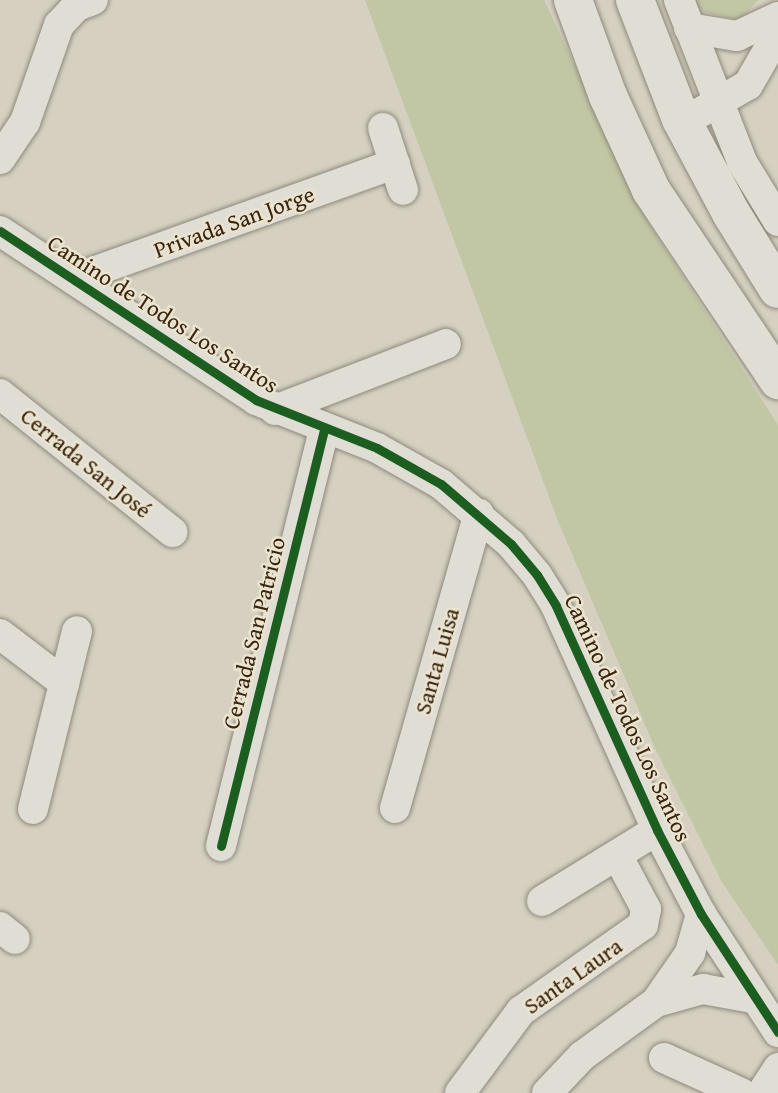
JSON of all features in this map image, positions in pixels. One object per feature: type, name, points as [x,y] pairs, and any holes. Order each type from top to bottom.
[{"type":"main road","points":[[573,0],[608,96],[652,190],[778,380]]},
{"type":"main road","points":[[635,0],[681,119],[731,213],[778,289]]},
{"type":"main road","points":[[608,96],[681,119]]},
{"type":"main road","points":[[652,190],[681,119]]},
{"type":"street","points":[[0,159],[20,132],[59,25],[77,6],[93,0]]},
{"type":"street","points":[[678,0],[717,106],[742,162],[778,221]]},
{"type":"street","points":[[689,28],[737,36],[778,17]]},
{"type":"street","points":[[681,119],[717,106],[748,85],[778,33]]},
{"type":"street","name":"Privada San Jorge","points":[[73,279],[399,177],[383,128]]},
{"type":"street","name":"Camino de Todos Los Santos","points":[[0,231],[275,410],[404,462],[479,514],[537,575],[556,606],[657,830],[701,914],[752,998],[778,1032]]},
{"type":"street","points":[[275,410],[446,344]]},
{"type":"street","name":"Cerrada San José","points":[[0,394],[172,532]]},
{"type":"street","name":"Cerrada San Patricio","points":[[221,846],[324,429]]},
{"type":"street","name":"Santa Luisa","points":[[396,808],[479,514]]},
{"type":"street","points":[[33,809],[77,631]]},
{"type":"street","points":[[0,634],[64,683]]},
{"type":"street","points":[[542,901],[657,830]]},
{"type":"street","name":"Santa Laura","points":[[460,1093],[521,1011],[643,925],[646,909],[617,855]]},
{"type":"street","points":[[547,1093],[582,1056],[656,1002],[690,953],[701,914]]},
{"type":"street","points":[[656,1002],[703,989],[752,998]]},
{"type":"street","points":[[664,1058],[741,1093]]},
{"type":"street","points":[[762,1093],[778,1068]]},
{"type":"green space","points":[[365,0],[544,0],[649,224],[778,425],[778,965],[722,882],[655,748],[558,521]]},
{"type":"green space","points":[[692,0],[758,0],[741,20],[695,10]]},
{"type":"cycle path","points":[[0,231],[256,400],[377,448],[441,484],[511,544],[537,575],[556,606],[657,830],[701,914],[778,1032]]},
{"type":"cycle path","points":[[221,846],[324,429]]}]
